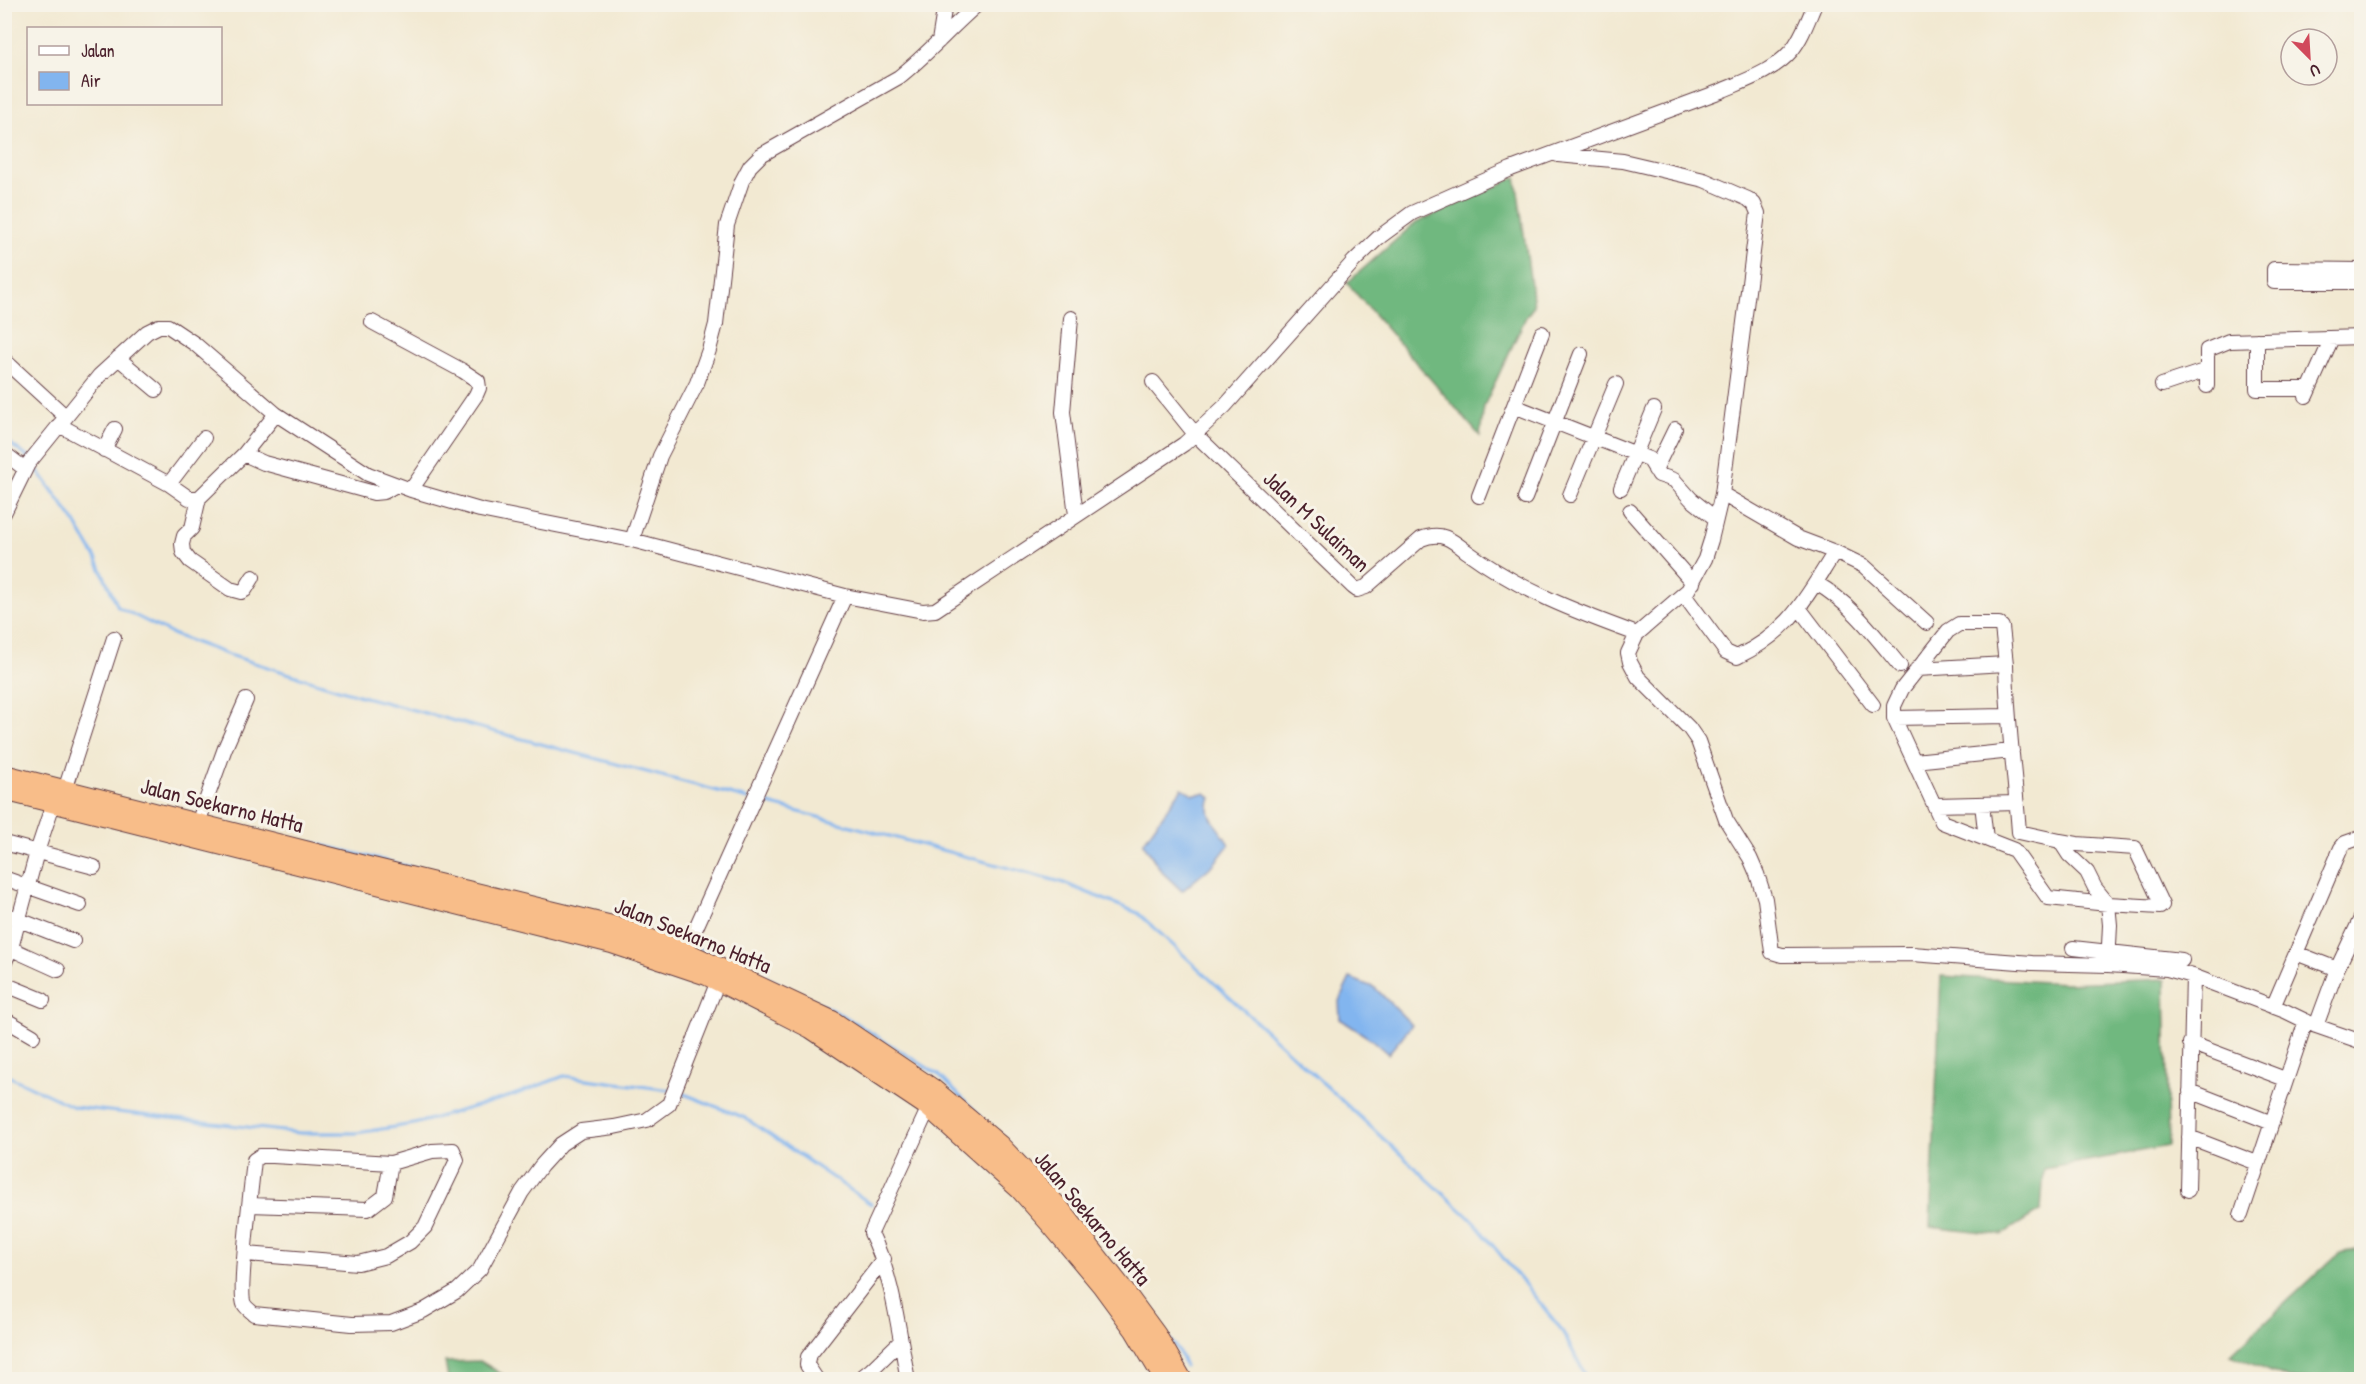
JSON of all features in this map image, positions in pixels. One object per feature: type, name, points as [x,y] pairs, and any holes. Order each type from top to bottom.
[{"type":"highway","name":"Jalan Soekarno Hatta","points":[[4,775],[58,799],[602,940],[707,975],[811,1028],[929,1107],[1020,1189],[1102,1285],[1135,1330],[1165,1380]]},
{"type":"highway","name":"Jalan Soekarno Hatta","points":[[4,790],[199,820],[383,871],[688,945],[832,1020],[931,1088],[1000,1146],[1058,1207],[1120,1286],[1156,1335],[1182,1380]]},
{"type":"street","points":[[939,41],[945,4]]},
{"type":"street","points":[[632,540],[660,456],[697,382],[709,350],[716,324],[727,225],[742,181],[750,166],[761,155],[899,77],[917,63],[978,4]]},
{"type":"street","points":[[4,513],[27,467],[99,376],[147,332],[159,326],[168,326],[195,344],[276,414],[368,474],[396,485],[480,510],[632,540],[845,596],[923,611],[935,610],[1173,452],[1196,434],[1225,406],[1354,261],[1397,223],[1476,183],[1721,91],[1773,65],[1792,50],[1815,4]]},
{"type":"street","points":[[1553,154],[1623,160],[1704,180],[1730,190],[1754,204],[1758,213],[1722,494],[1705,559],[1684,595],[1637,634],[1628,653],[1638,676],[1689,728],[1698,741],[1726,820],[1750,858],[1757,874],[1765,899],[1772,952],[1782,955],[1912,954],[2032,963],[2109,958],[2182,960]]},
{"type":"street","points":[[2361,270],[2274,269],[2274,282],[2361,282]]},
{"type":"street","points":[[1071,318],[1063,412],[1076,515]]},
{"type":"street","points":[[372,322],[463,370],[478,381],[479,388],[476,395],[411,490]]},
{"type":"street","points":[[1479,496],[1542,333]]},
{"type":"street","points":[[2257,340],[2257,389],[2307,394],[2332,338]]},
{"type":"street","points":[[2207,386],[2207,350],[2229,341],[2361,338]]},
{"type":"street","points":[[1525,498],[1581,354]]},
{"type":"street","points":[[118,358],[156,390]]},
{"type":"street","points":[[4,360],[62,421],[104,450],[169,484],[189,498],[199,498]]},
{"type":"street","points":[[2162,386],[2207,370]]},
{"type":"street","points":[[1152,382],[1196,434]]},
{"type":"street","points":[[1570,495],[1616,384]]},
{"type":"street","points":[[1514,406],[1648,459],[1659,475],[1674,480],[1691,499],[1716,519]]},
{"type":"street","points":[[1621,488],[1654,409]]},
{"type":"street","points":[[253,577],[245,590],[230,589],[196,567],[186,556],[182,544],[184,536],[192,528],[199,498],[244,454],[276,414]]},
{"type":"street","points":[[104,450],[115,429]]},
{"type":"street","points":[[1655,470],[1675,429]]},
{"type":"street","name":"Jalan M Sulaiman","points":[[1196,434],[1358,590],[1366,587],[1421,539],[1429,536],[1446,536],[1486,565],[1536,594],[1637,634]]},
{"type":"street","points":[[169,484],[204,438]]},
{"type":"street","points":[[4,453],[27,467]]},
{"type":"street","points":[[244,454],[258,461],[363,491],[384,492],[396,485]]},
{"type":"street","points":[[1722,494],[1798,538],[1864,566],[1927,623]]},
{"type":"street","points":[[1630,511],[1693,583]]},
{"type":"street","points":[[1684,595],[1726,652],[1737,657],[1776,634],[1799,608],[1835,552]]},
{"type":"street","points":[[1816,583],[1835,596],[1864,622],[1900,666]]},
{"type":"street","points":[[688,945],[845,596]]},
{"type":"street","points":[[1799,608],[1874,705]]},
{"type":"street","points":[[2014,850],[2019,832],[2007,716],[2006,664],[2002,627],[1998,624],[1959,624],[1948,631],[1917,669],[1902,689],[1894,706],[1894,718],[1942,822],[1967,834],[2014,850],[2048,898],[2108,904],[2160,907],[2162,905],[2135,848],[2077,844],[2019,832]]},
{"type":"street","points":[[4,964],[39,849],[78,749],[114,638]]},
{"type":"street","points":[[1917,669],[2006,664]]},
{"type":"street","points":[[199,820],[211,783],[246,700]]},
{"type":"street","points":[[1894,718],[2007,716]]},
{"type":"street","points":[[1914,761],[2012,752]]},
{"type":"street","points":[[1936,806],[2017,803]]},
{"type":"street","points":[[1982,804],[1986,839]]},
{"type":"street","points":[[2273,1007],[2341,848],[2345,843],[2361,837]]},
{"type":"street","points":[[2060,840],[2069,855],[2087,872]]},
{"type":"street","points":[[4,843],[39,849],[94,867]]},
{"type":"street","points":[[2077,844],[2094,888],[2108,904],[2109,958]]},
{"type":"street","points":[[4,878],[80,905]]},
{"type":"street","points":[[4,914],[73,941]]},
{"type":"street","points":[[2241,1215],[2285,1079],[2361,916]]},
{"type":"street","points":[[8,947],[58,970]]},
{"type":"street","points":[[2073,948],[2193,976],[2361,1042]]},
{"type":"street","points":[[2296,953],[2337,969]]},
{"type":"street","points":[[2188,1190],[2193,976]]},
{"type":"street","points":[[246,1254],[358,1263],[386,1256],[410,1242],[425,1227],[440,1200],[457,1160],[453,1150],[432,1151],[390,1163],[260,1156],[254,1160],[242,1294],[244,1305],[254,1314],[352,1324],[391,1323],[423,1311],[457,1291],[480,1269],[522,1192],[561,1144],[581,1131],[647,1120],[669,1104],[718,981]]},
{"type":"street","points":[[4,984],[43,1000]]},
{"type":"street","points":[[4,1019],[33,1036]]},
{"type":"street","points":[[2190,1043],[2285,1079]]},
{"type":"street","points":[[2190,1091],[2272,1123]]},
{"type":"street","points":[[908,1380],[895,1304],[884,1259],[871,1233],[929,1107]]},
{"type":"street","points":[[2189,1137],[2257,1163]]},
{"type":"street","points":[[250,1205],[368,1209],[385,1196],[390,1163]]},
{"type":"street","points":[[817,1380],[807,1365],[808,1357],[884,1259]]},
{"type":"street","points":[[858,1380],[900,1342]]},
{"type":"green space","points":[[1516,177],[1534,306],[1526,317],[1484,406],[1480,436],[1347,283],[1414,224]]},
{"type":"green space","points":[[1941,976],[2066,983],[2165,979],[2168,1146],[2044,1169],[2041,1210],[2001,1235],[1930,1227]]},
{"type":"green space","points":[[2361,1249],[2361,1379],[2289,1379],[2230,1355],[2339,1253]]},
{"type":"green space","points":[[480,1361],[510,1379],[448,1379],[445,1362]]},
{"type":"water","points":[[1182,788],[1193,794],[1205,793],[1211,798],[1209,811],[1211,817],[1229,845],[1214,864],[1182,891],[1162,872],[1143,843]]},
{"type":"water","points":[[1350,978],[1375,988],[1412,1025],[1388,1054],[1372,1040],[1340,1019],[1339,1001]]},
{"type":"waterway","points":[[4,439],[29,458]]},
{"type":"waterway","points":[[33,464],[73,519],[96,558],[118,607],[172,634],[229,655],[361,696],[748,799]]},
{"type":"waterway","points":[[758,801],[1061,882],[1138,913],[1473,1221],[1561,1329],[1588,1380]]},
{"type":"waterway","points":[[309,842],[454,878]]},
{"type":"waterway","points":[[699,948],[724,957],[844,1016],[939,1075],[982,1118]]},
{"type":"waterway","points":[[4,1074],[74,1107],[300,1133],[356,1133],[414,1124],[511,1096],[564,1076],[670,1090]]},
{"type":"waterway","points":[[679,1092],[745,1118],[871,1204]]},
{"type":"waterway","points":[[1170,1340],[1178,1350],[1185,1366]]}]
